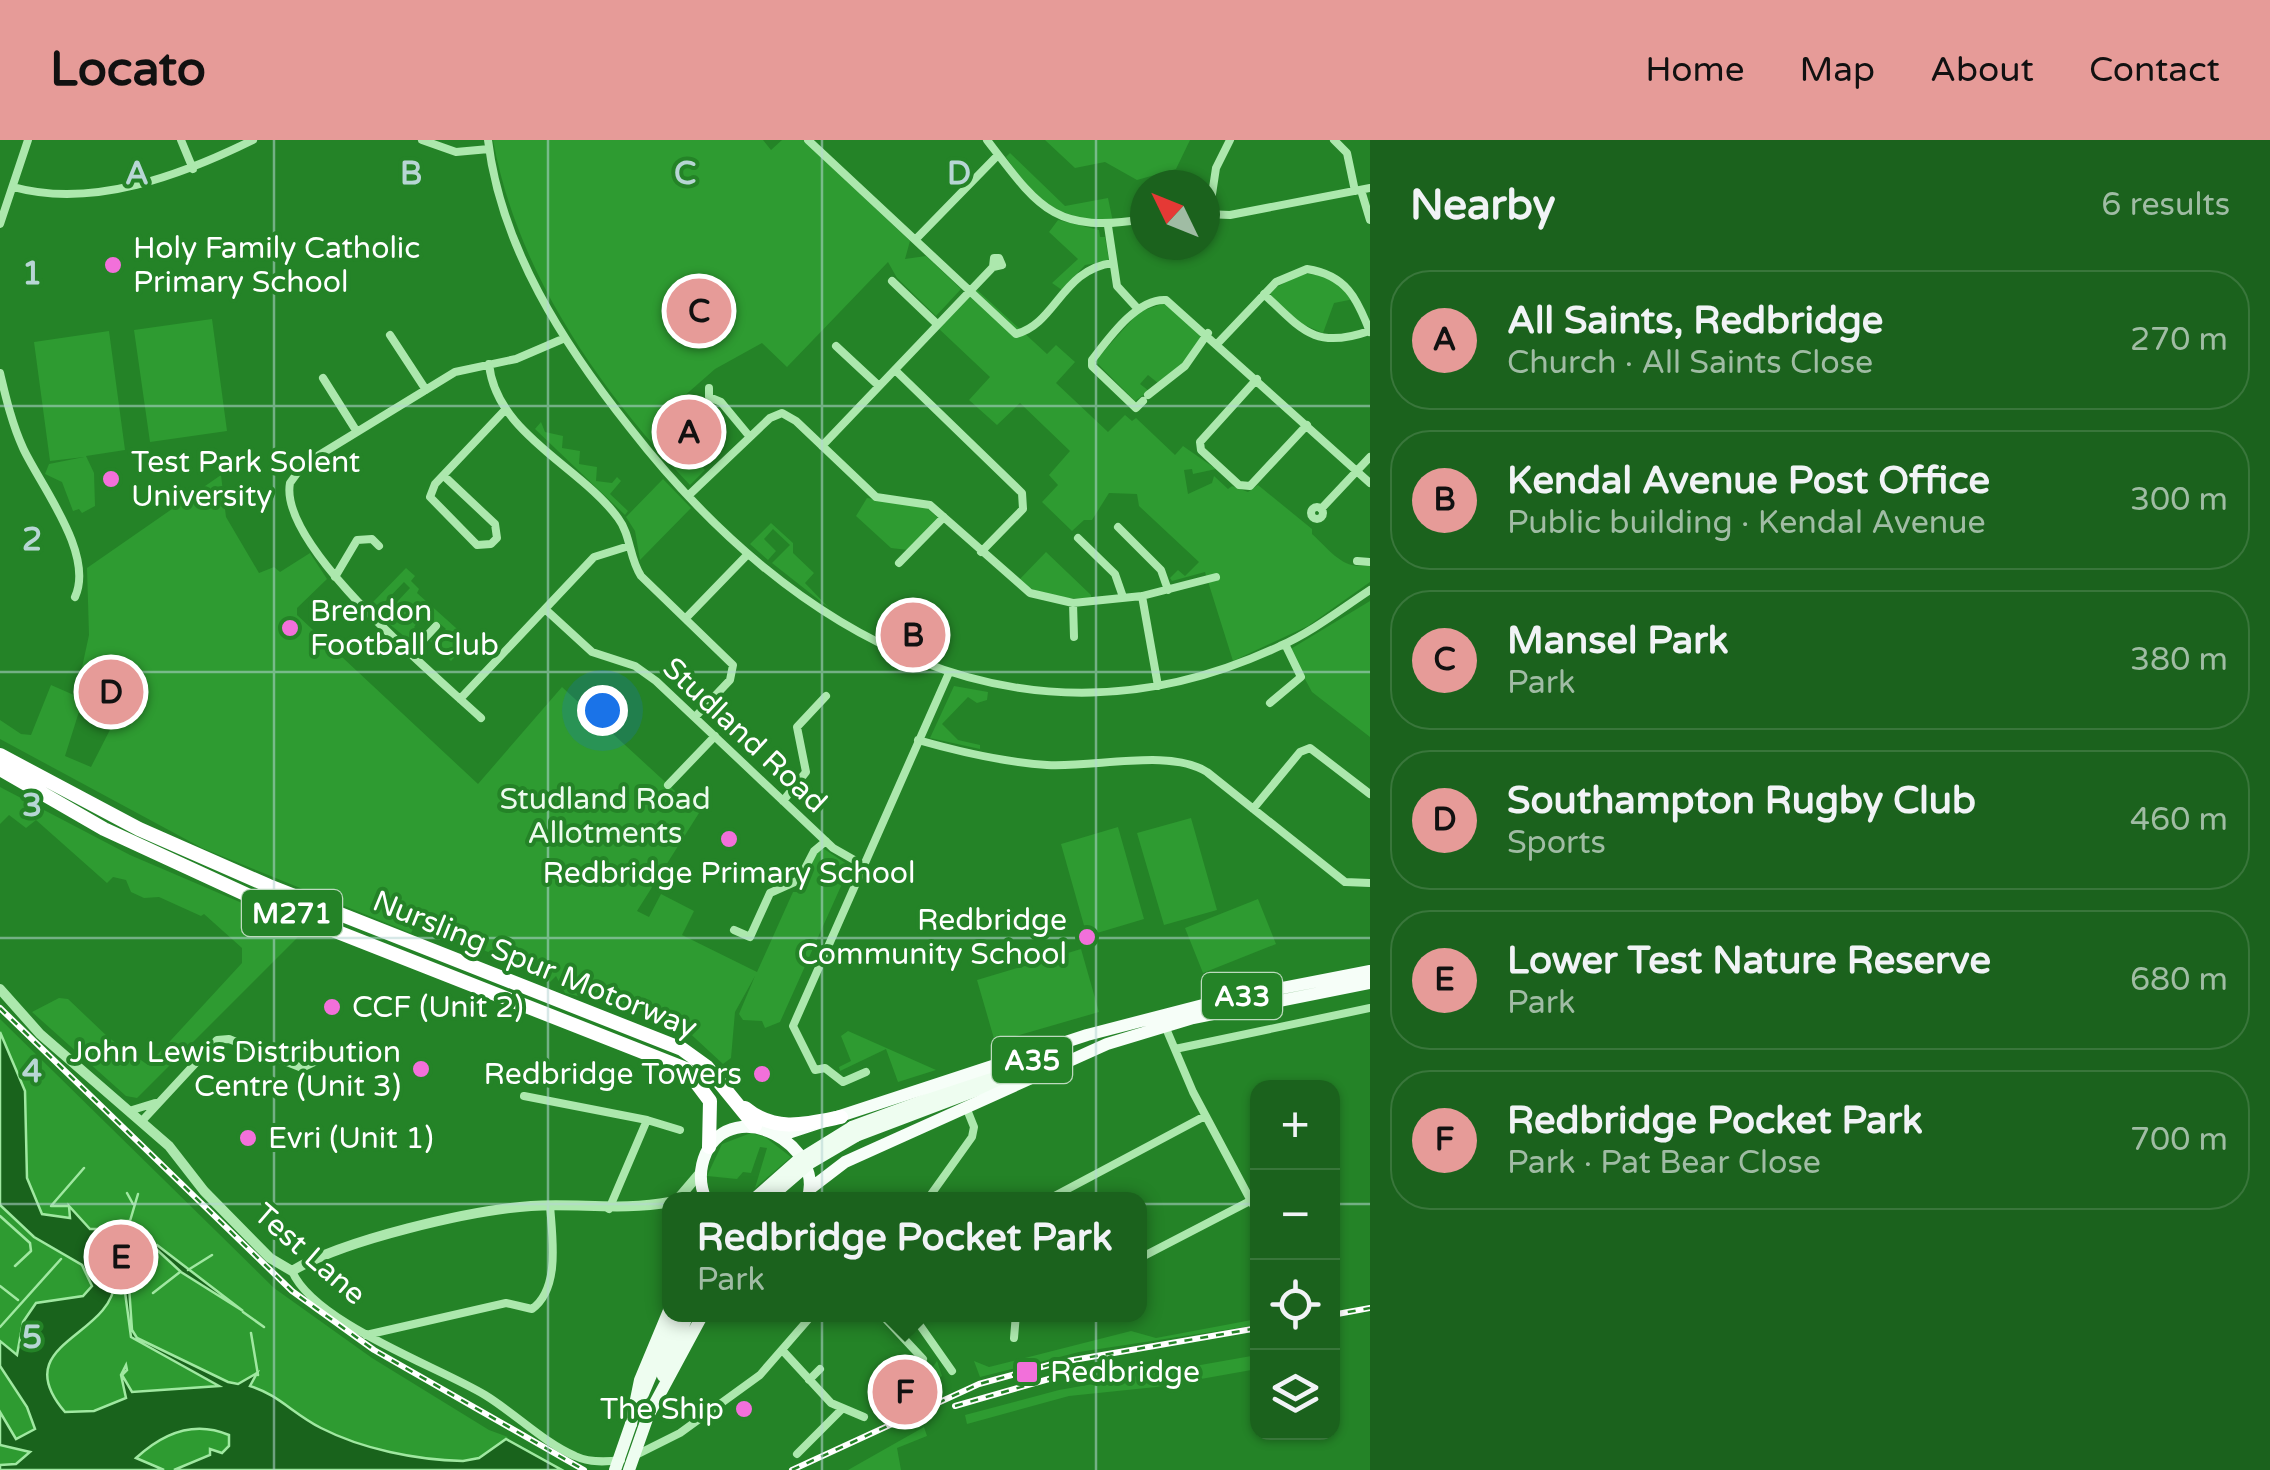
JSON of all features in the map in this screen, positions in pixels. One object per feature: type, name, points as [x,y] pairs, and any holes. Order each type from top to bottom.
[{"type":"highway","name":"M271","points":[[0,746],[56,794]]},
{"type":"highway","name":"Nursling Spur Motorway","points":[[0,756],[56,794],[270,904],[686,1070],[710,1102],[709,1147]]},
{"type":"highway","name":"Nursling Spur Motorway","points":[[0,769],[269,886],[676,1047],[707,1068],[755,1126]]},
{"type":"highway","name":"M271","points":[[0,777],[56,794]]},
{"type":"highway","name":"A33","points":[[1116,1030],[1215,1002],[1370,971]]},
{"type":"highway","name":"A33","points":[[811,1192],[845,1162],[1106,1044],[1165,1026],[1370,984]]},
{"type":"highway","name":"M271","points":[[707,1068],[746,1108],[766,1122],[850,1127]]},
{"type":"highway","points":[[705,1192],[701,1172],[709,1147],[729,1130],[755,1126],[779,1136],[804,1164],[809,1192]]},
{"type":"highway","points":[[779,1136],[850,1127]]},
{"type":"main road","name":"A35","points":[[762,1192],[797,1161],[850,1127],[1116,1030]]},
{"type":"main road","name":"A35","points":[[776,1192],[850,1127],[1106,1044]]},
{"type":"main road","points":[[631,1424],[640,1380],[664,1322]]},
{"type":"main road","points":[[615,1470],[675,1322]]},
{"type":"main road","points":[[629,1470],[685,1322]]},
{"type":"main road","points":[[648,1416],[699,1322]]},
{"type":"street","points":[[0,224],[28,140]]},
{"type":"street","points":[[181,140],[193,169]]},
{"type":"street","points":[[13,186],[47,194],[68,194],[193,169],[254,140]]},
{"type":"street","points":[[422,140],[456,152],[489,144],[519,250],[565,338],[628,426],[748,554],[818,610],[869,641],[948,674],[1037,691],[1158,686],[1285,644],[1370,590]]},
{"type":"street","points":[[808,140],[1012,332],[1022,334],[1082,272],[1114,264]]},
{"type":"street","points":[[987,140],[1047,209],[1074,222],[1108,226],[1130,222]]},
{"type":"street","points":[[1217,170],[1230,140]]},
{"type":"street","points":[[1334,140],[1347,152],[1370,220]]},
{"type":"street","points":[[916,239],[998,155]]},
{"type":"street","points":[[1220,212],[1362,190]]},
{"type":"street","points":[[1108,226],[1117,286],[1138,309]]},
{"type":"street","points":[[822,446],[993,267]]},
{"type":"street","points":[[1218,343],[1264,294],[1294,272],[1323,272],[1344,282],[1366,311],[1370,331],[1340,340],[1317,338],[1264,294]]},
{"type":"street","points":[[892,281],[937,324]]},
{"type":"street","points":[[1142,402],[1092,366],[1092,360],[1138,309],[1151,300],[1166,300],[1208,333],[1370,482]]},
{"type":"street","points":[[1142,402],[1186,366],[1208,333]]},
{"type":"street","points":[[390,335],[426,390]]},
{"type":"street","points":[[480,718],[335,577],[295,514],[288,491],[303,465],[455,372],[516,359],[565,338]]},
{"type":"street","points":[[836,346],[879,386]]},
{"type":"street","points":[[489,364],[504,410],[613,512],[627,533],[642,576],[734,668],[730,680],[695,718]]},
{"type":"street","points":[[894,370],[1022,493],[1023,510],[981,552]]},
{"type":"street","points":[[0,374],[21,444],[73,547],[80,580],[75,597]]},
{"type":"street","points":[[323,378],[357,432]]},
{"type":"street","points":[[1257,379],[1200,442],[1201,450],[1234,482],[1250,486],[1307,425]]},
{"type":"street","points":[[1142,402],[1146,381]]},
{"type":"street","points":[[707,396],[721,402],[750,437]]},
{"type":"street","points":[[444,476],[494,524],[497,538],[491,544],[477,544],[434,505],[432,490],[444,476],[504,410]]},
{"type":"street","points":[[689,495],[750,437],[782,414],[876,498],[921,502],[944,517],[1030,593],[1074,602],[1142,596],[1216,577]]},
{"type":"street","points":[[1321,508],[1370,457]]},
{"type":"street","points":[[900,557],[944,517]]},
{"type":"street","points":[[1118,527],[1162,570],[1168,590]]},
{"type":"street","points":[[1078,538],[1115,574],[1122,597]]},
{"type":"street","points":[[335,577],[354,543],[376,539]]},
{"type":"street","points":[[460,699],[594,557],[629,546]]},
{"type":"street","points":[[686,618],[748,554]]},
{"type":"street","points":[[1357,561],[1370,562]]},
{"type":"street","points":[[1142,596],[1158,686]]},
{"type":"street","points":[[1074,602],[1074,637]]},
{"type":"street","name":"Studland Road","points":[[545,609],[592,652],[644,671],[826,841],[863,865]]},
{"type":"street","points":[[411,654],[432,627]]},
{"type":"street","points":[[1270,703],[1301,677],[1285,644]]},
{"type":"street","points":[[866,1072],[843,1082],[828,1070],[815,1070],[793,1026],[948,674]]},
{"type":"street","points":[[783,801],[806,772],[798,727],[826,696]]},
{"type":"street","points":[[668,785],[714,736]]},
{"type":"street","points":[[918,740],[982,756],[1046,765],[1185,760],[1346,882],[1370,882]]},
{"type":"street","points":[[1253,810],[1300,752],[1310,748],[1370,794]]},
{"type":"street","points":[[750,938],[770,894],[799,880],[814,851],[826,841]]},
{"type":"street","points":[[734,930],[762,944]]},
{"type":"street","name":"Test Lane","points":[[0,989],[40,1034],[169,1146],[227,1216],[270,1258],[292,1271],[307,1291],[366,1334],[487,1396],[571,1454],[606,1462],[645,1452],[705,1416],[784,1352]]},
{"type":"street","points":[[1176,1049],[1370,1008]]},
{"type":"street","points":[[1147,1254],[1250,1200],[1165,1026]]},
{"type":"street","points":[[141,1122],[155,1103],[223,1038],[302,1068],[321,1059]]},
{"type":"street","points":[[524,1096],[680,1130]]},
{"type":"street","points":[[129,1112],[155,1103]]},
{"type":"street","points":[[933,1192],[972,1138],[974,1127],[966,1108]]},
{"type":"street","points":[[1061,1192],[1206,1116]]},
{"type":"street","points":[[609,1209],[646,1120]]},
{"type":"street","points":[[683,1192],[701,1172]]},
{"type":"street","points":[[292,1271],[316,1259],[465,1216],[550,1205],[609,1209],[662,1202]]},
{"type":"street","points":[[366,1334],[506,1304],[532,1309],[544,1296],[553,1264],[550,1205]]},
{"type":"street","points":[[807,1322],[784,1352],[841,1410],[864,1417]]},
{"type":"street","points":[[888,1322],[922,1359]]},
{"type":"street","points":[[918,1322],[952,1371]]},
{"type":"street","points":[[1014,1338],[1016,1322]]},
{"type":"street","points":[[809,1380],[820,1369]]},
{"type":"street","points":[[797,1454],[841,1410]]},
{"type":"green space","points":[[493,140],[763,140],[771,150],[782,140],[803,140],[910,241],[905,259],[926,256],[961,289],[936,316],[897,278],[888,262],[787,367],[762,343],[715,369],[658,419],[705,470],[690,485],[624,410],[566,326],[521,236]]},
{"type":"green space","points":[[1045,140],[1190,140],[1172,170],[1130,170],[1130,176],[1105,162],[1075,168]]},
{"type":"green space","points":[[1010,153],[1065,206],[1108,198],[1113,222],[1077,217],[1050,205],[1017,173],[1006,157]]},
{"type":"green space","points":[[1058,220],[1099,230],[1100,237],[1105,237],[1109,261],[1085,265],[1062,290],[1052,283],[1078,259],[1049,232]]},
{"type":"green space","points":[[1302,273],[1330,277],[1354,299],[1334,303],[1323,333],[1302,324],[1272,298],[1270,291]]},
{"type":"green space","points":[[975,288],[1047,354],[1056,345],[1075,362],[1056,383],[1108,432],[1125,415],[1132,421],[1136,418],[1175,455],[1183,446],[1216,469],[1193,474],[1192,469],[1184,470],[1188,494],[1212,483],[1214,476],[1228,489],[1232,486],[1248,492],[1258,485],[1312,529],[1312,534],[1338,558],[1352,565],[1370,565],[1370,582],[1308,626],[1233,661],[1205,572],[1172,581],[1170,578],[1178,570],[1185,576],[1199,562],[1139,506],[1137,494],[1109,493],[1092,520],[1084,520],[1072,531],[1042,502],[1058,485],[1049,475],[1070,451],[1020,403],[997,425],[969,400],[990,377],[937,327]]},
{"type":"green space","points":[[1165,303],[1200,333],[1200,338],[1183,364],[1158,383],[1148,375],[1140,384],[1149,391],[1135,401],[1095,361],[1139,312]]},
{"type":"green space","points":[[212,319],[227,431],[150,442],[134,330]]},
{"type":"green space","points":[[109,331],[125,450],[86,456],[94,473],[95,506],[82,513],[79,509],[73,511],[62,482],[45,474],[49,464],[84,457],[50,461],[34,342]]},
{"type":"green space","points":[[541,422],[545,432],[563,436],[562,448],[580,451],[579,464],[597,467],[596,481],[612,483],[617,477],[621,481],[610,494],[628,511],[625,515],[535,429]]},
{"type":"green space","name":"Studland Road Allotments","points":[[221,475],[226,517],[259,573],[274,567],[280,572],[310,553],[327,579],[297,608],[297,615],[478,784],[562,687],[699,813],[637,911],[649,917],[661,894],[694,911],[682,935],[757,972],[793,892],[799,892],[818,850],[824,849],[850,866],[780,1022],[765,1028],[762,1021],[743,1020],[739,1014],[755,976],[735,1012],[731,1058],[723,1064],[683,1027],[592,992],[582,997],[565,993],[556,976],[550,982],[543,974],[416,923],[411,933],[202,848],[0,739],[0,720],[21,734],[31,735],[51,685],[83,699],[65,756],[91,767],[118,714],[102,701],[105,693],[87,685],[91,677],[81,672],[89,635],[87,568]]},
{"type":"green space","points":[[663,479],[691,508],[640,560],[635,531],[626,517]]},
{"type":"green space","points":[[867,498],[925,506],[939,519],[908,550],[891,548],[856,516]]},
{"type":"green space","points":[[771,523],[793,543],[793,553],[814,573],[805,583],[829,608],[772,563],[790,545],[773,529],[764,539],[776,551],[768,560],[750,544]]},
{"type":"green space","points":[[1046,552],[1091,598],[1053,596],[1018,581]]},
{"type":"green space","points":[[406,568],[415,576],[411,581],[419,589],[417,593],[466,637],[461,642],[465,646],[451,661],[430,641],[446,629],[438,622],[435,625],[423,616],[414,627],[424,637],[416,646],[382,618],[410,588],[404,582],[379,608],[373,602]]},
{"type":"green space","points":[[1370,601],[1370,737],[1312,692],[1289,650]]},
{"type":"green space","points":[[954,686],[988,692],[987,700],[977,703],[968,697],[942,724],[958,740],[980,745],[980,749],[930,738]]},
{"type":"green space","points":[[0,787],[130,855],[305,930],[137,1098],[126,1096],[32,1012],[59,998],[68,999],[109,1038],[148,1065],[242,963],[242,948],[204,914],[159,897],[144,898],[131,892],[126,880],[113,877],[107,883],[36,820],[26,828],[9,815],[0,824]]},
{"type":"green space","points":[[1191,818],[1217,910],[1164,925],[1137,833]]},
{"type":"green space","points":[[1118,827],[1144,919],[1087,936],[1061,844]]},
{"type":"green space","points":[[1258,899],[1276,944],[1203,973],[1185,928]]},
{"type":"green space","points":[[1081,949],[1099,1012],[995,1042],[977,980]]},
{"type":"green space","points":[[0,1019],[274,1288],[372,1358],[489,1430],[508,1437],[505,1440],[563,1470],[0,1470]]},
{"type":"green space","points":[[848,1031],[936,1070],[898,1082],[886,1049],[840,1071],[839,1067],[851,1061],[841,1036]]},
{"type":"green space","points":[[751,1133],[765,1137],[791,1157],[755,1188],[767,1148],[760,1147],[751,1173],[743,1172],[737,1179],[707,1176],[722,1144]]},
{"type":"green space","points":[[1250,1320],[1250,1326],[1079,1352],[980,1377],[974,1361],[989,1367],[1131,1331],[1156,1338]]},
{"type":"green space","points":[[1250,1356],[1250,1370],[1156,1387],[1069,1396],[967,1424],[965,1415],[1059,1390]]},
{"type":"green space","points":[[937,1361],[942,1376],[912,1395],[919,1405],[885,1423],[874,1410],[900,1385],[910,1388],[924,1380]]},
{"type":"green space","points":[[924,1427],[927,1436],[897,1448],[901,1470],[848,1470]]},
{"type":"shaded area","points":[[0,1032],[25,1091],[27,1178],[42,1214],[70,1218],[69,1206],[90,1229],[101,1229],[96,1238],[116,1272],[157,1245],[243,1311],[181,1272],[155,1248],[128,1272],[132,1330],[137,1338],[228,1382],[238,1384],[257,1373],[250,1386],[321,1428],[372,1447],[408,1456],[463,1461],[479,1458],[506,1439],[562,1470],[174,1470],[210,1455],[210,1449],[222,1453],[229,1446],[229,1435],[191,1429],[168,1436],[136,1458],[164,1470],[0,1470],[0,1465],[16,1464],[30,1452],[0,1445],[0,1412],[16,1439],[35,1429],[27,1407],[0,1366],[0,1341],[17,1355],[23,1322],[36,1303],[83,1296],[92,1286],[82,1265],[34,1237],[0,1205]],"holes":[[[123,1277],[131,1337],[219,1386],[132,1392],[122,1375],[126,1365],[121,1375],[126,1398],[94,1411],[65,1412],[50,1389],[48,1370],[54,1355],[98,1316],[110,1300],[115,1281]]]},
{"type":"waterway","points":[[68,1206],[51,1206],[84,1168]]},
{"type":"waterway","points":[[127,1193],[133,1204]]},
{"type":"waterway","points":[[101,1230],[118,1232],[120,1221],[130,1221],[138,1194]]},
{"type":"waterway","points":[[0,1216],[30,1243],[31,1251],[15,1266]]},
{"type":"waterway","points":[[188,1270],[212,1255]]},
{"type":"waterway","points":[[0,1327],[61,1259]]},
{"type":"waterway","points":[[153,1293],[180,1272]]},
{"type":"waterway","points":[[0,1286],[18,1300]]},
{"type":"waterway","points":[[243,1312],[264,1327]]},
{"type":"waterway","points":[[251,1333],[258,1375]]},
{"type":"railway","points":[[0,1008],[292,1291],[374,1350],[584,1470]]},
{"type":"railway","points":[[1340,1314],[1370,1308]]},
{"type":"railway","points":[[792,1470],[979,1384],[1056,1363],[1250,1329]]},
{"type":"railway","points":[[955,1406],[1056,1377]]},
{"type":"place","name":"Holy Family Catholic Primary School","points":[[113,265]]},
{"type":"place","name":"Mansel Park","points":[[699,311]]},
{"type":"place","name":"All Saints, Redbridge","points":[[689,432]]},
{"type":"place","name":"Test Park Solent University","points":[[111,479]]},
{"type":"place","name":"Brendon Football Club","points":[[290,628]]},
{"type":"place","name":"Kendal Avenue Post Office","points":[[913,635]]},
{"type":"place","name":"Southampton Rugby Club","points":[[111,692]]},
{"type":"place","name":"Redbridge Primary School","points":[[729,839]]},
{"type":"place","name":"Redbridge Community School","points":[[1087,937]]},
{"type":"place","name":"CCF (Unit 2)","points":[[332,1007]]},
{"type":"place","name":"John Lewis Distribution Centre (Unit 3)","points":[[421,1069]]},
{"type":"place","name":"Redbridge Towers","points":[[762,1074]]},
{"type":"place","name":"Evri (Unit 1)","points":[[248,1138]]},
{"type":"place","name":"Lower Test Nature Reserve","points":[[121,1257]]},
{"type":"place","name":"Redbridge","points":[[1027,1372]]},
{"type":"place","name":"Redbridge Pocket Park","points":[[905,1392]]},
{"type":"place","name":"The Ship","points":[[744,1409]]}]
